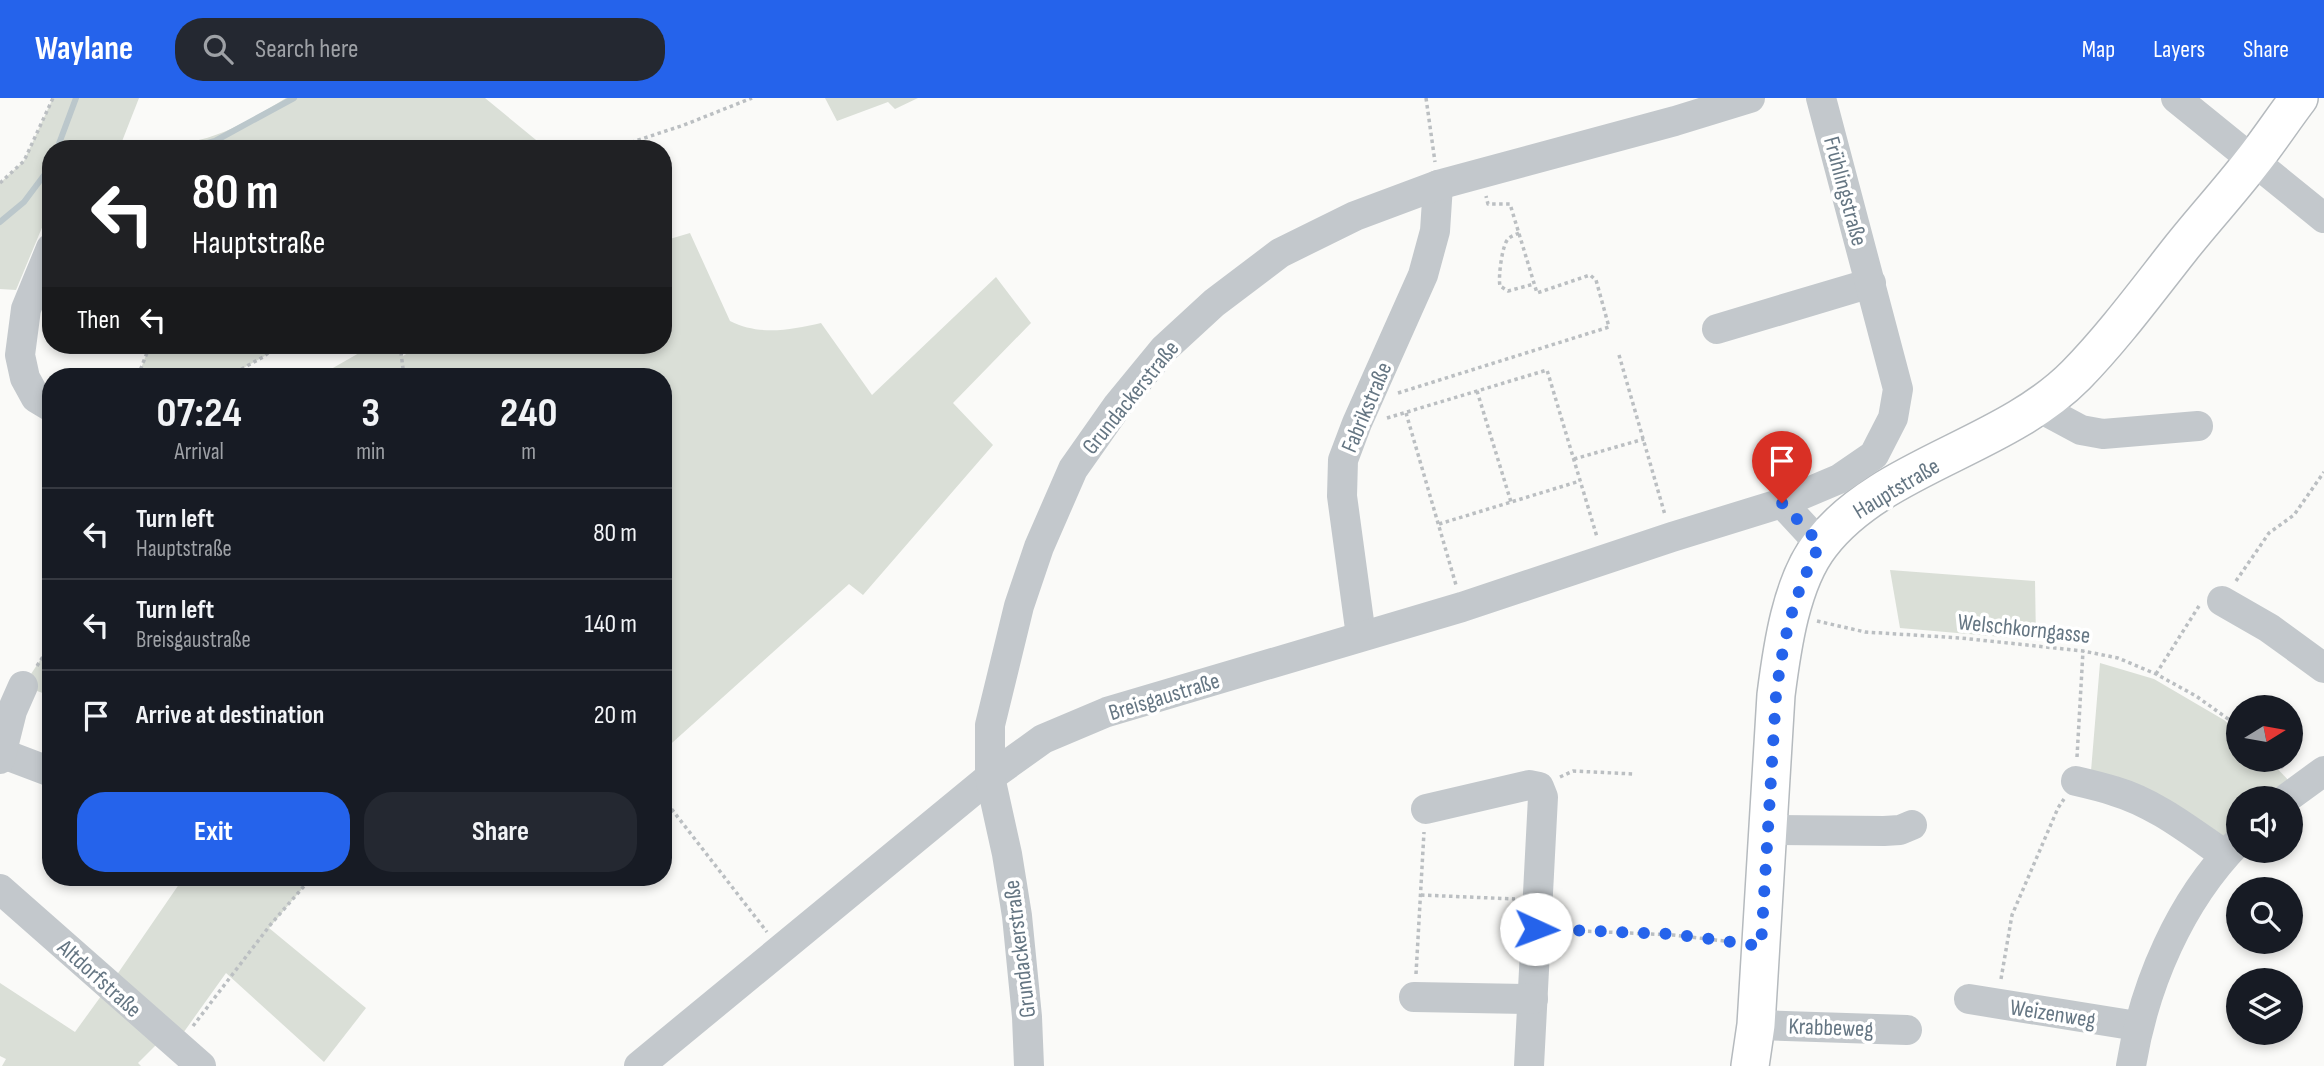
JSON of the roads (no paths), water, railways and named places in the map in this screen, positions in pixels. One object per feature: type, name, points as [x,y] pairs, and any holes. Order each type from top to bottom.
[{"type":"main road","name":"Hauptstraße","points":[[1750,1066],[1756,1025],[1776,695],[1781,654],[1789,615],[1803,576],[1820,544],[1853,512],[1892,485],[2017,421],[2075,376],[2253,162],[2299,98]]},
{"type":"street","name":"Grundackerstraße","points":[[1029,1066],[1017,916],[990,777],[990,725],[1019,606],[1039,547],[1073,469],[1118,405],[1164,349],[1214,303],[1280,253],[1355,216],[1438,185],[1750,98]]},
{"type":"street","name":"Frühlingstraße","points":[[1821,98],[1898,390],[1893,418],[1874,455]]},
{"type":"street","points":[[2176,98],[2324,218]]},
{"type":"street","name":"Fabrikstraße","points":[[1361,636],[1342,496],[1343,460],[1423,275],[1435,231],[1438,185]]},
{"type":"street","points":[[42,270],[26,310],[20,355],[25,378],[36,398],[42,402]]},
{"type":"street","points":[[1717,329],[1871,283]]},
{"type":"street","points":[[2038,407],[2081,430],[2103,434],[2198,426]]},
{"type":"street","points":[[1874,455],[1892,485]]},
{"type":"street","name":"Breisgaustraße","points":[[639,1066],[990,777],[1044,739],[1107,712],[1462,607],[1782,503],[1839,479],[1874,455]]},
{"type":"street","points":[[1782,503],[1820,544]]},
{"type":"street","points":[[2222,601],[2269,628],[2324,668]]},
{"type":"street","points":[[23,686],[12,711],[1,756],[42,769]]},
{"type":"street","points":[[2303,786],[2324,771]]},
{"type":"street","points":[[2076,781],[2116,791],[2226,845]]},
{"type":"street","points":[[1426,809],[1529,785],[1539,787],[1543,797],[1529,1066]]},
{"type":"street","points":[[1768,830],[1900,830],[1912,825]]},
{"type":"street","points":[[2131,1066],[2137,1026],[2167,947],[2194,899],[2226,856]]},
{"type":"street","name":"Altdorfstraße","points":[[0,889],[201,1066]]},
{"type":"street","points":[[1415,997],[1533,999]]},
{"type":"street","name":"Weizenweg","points":[[1983,1001],[2137,1026]]},
{"type":"street","name":"Krabbeweg","points":[[1756,1025],[1907,1030]]},
{"type":"waterway","points":[[60,140],[76,98]]},
{"type":"waterway","points":[[217,140],[294,98]]},
{"type":"waterway","points":[[0,222],[24,202],[42,178]]}]
